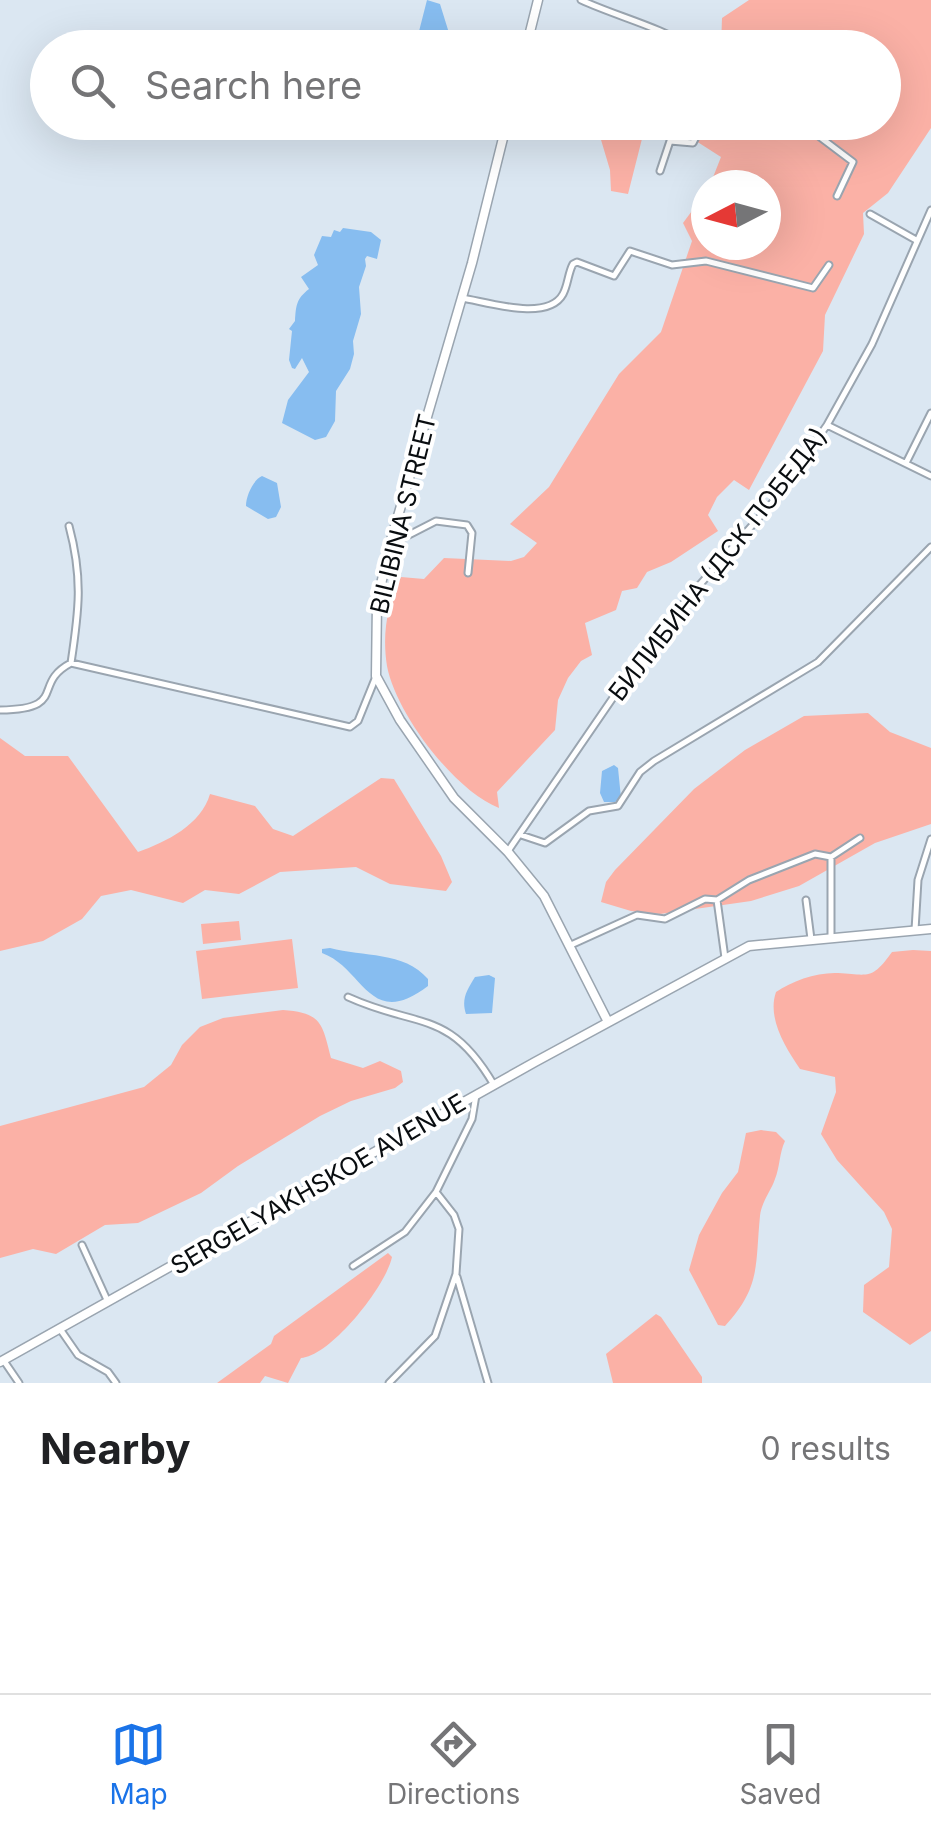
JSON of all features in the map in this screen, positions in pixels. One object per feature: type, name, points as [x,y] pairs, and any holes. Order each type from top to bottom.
[{"type":"main road","points":[[530,30],[538,0]]},
{"type":"main road","name":"BILIBINA STREET","points":[[502,140],[462,298],[391,540],[377,602],[376,676],[400,720],[446,786],[544,896],[608,1022]]},
{"type":"main road","name":"SERGELYAKHSKOE AVENUE","points":[[2,1361],[494,1084],[749,946],[931,929]]},
{"type":"street","points":[[581,0],[660,30]]},
{"type":"street","points":[[660,171],[670,141],[694,140]]},
{"type":"street","points":[[824,140],[853,162],[837,196]]},
{"type":"street","name":"БИЛИБИНА (ДСК ПОБЕДА)","points":[[508,852],[658,632],[772,503],[828,425],[872,344],[931,210]]},
{"type":"street","points":[[870,214],[916,240]]},
{"type":"street","points":[[462,298],[534,310],[549,307],[564,294],[573,264],[577,262],[614,276],[630,251],[672,266],[706,261],[813,288],[829,265]]},
{"type":"street","points":[[906,463],[931,414]]},
{"type":"street","points":[[828,425],[931,476]]},
{"type":"street","points":[[391,540],[436,521],[467,526],[472,533],[468,573]]},
{"type":"street","points":[[0,710],[39,706],[56,674],[71,663],[80,597],[78,556],[69,526]]},
{"type":"street","points":[[520,835],[546,842],[589,811],[618,806],[640,772],[654,761],[818,662],[931,547]]},
{"type":"street","points":[[71,663],[350,726],[358,721],[376,676]]},
{"type":"street","points":[[572,946],[638,915],[664,919],[705,899],[716,900],[749,880],[815,854],[831,857],[860,838]]},
{"type":"street","points":[[915,930],[918,880],[931,839]]},
{"type":"street","points":[[831,857],[831,937]]},
{"type":"street","points":[[716,900],[725,958]]},
{"type":"street","points":[[806,900],[810,939]]},
{"type":"street","points":[[348,998],[454,1034],[479,1060],[494,1084]]},
{"type":"street","points":[[353,1266],[405,1232],[436,1192],[472,1119],[476,1094]]},
{"type":"street","points":[[388,1383],[435,1336],[456,1274],[459,1230],[454,1215],[436,1192]]},
{"type":"street","points":[[82,1245],[108,1302]]},
{"type":"street","points":[[456,1274],[488,1383]]},
{"type":"street","points":[[60,1329],[78,1355],[108,1372],[116,1383]]},
{"type":"street","points":[[2,1361],[19,1383]]},
{"type":"shaded area","points":[[749,0],[931,0],[931,128],[888,193],[863,213],[864,234],[825,315],[823,351],[749,490],[734,480],[717,497],[708,515],[718,531],[671,562],[647,572],[637,588],[622,591],[616,610],[585,623],[592,655],[581,661],[568,678],[558,700],[555,730],[497,792],[499,808],[464,785],[430,749],[393,685],[387,666],[386,631],[392,598],[401,577],[424,579],[444,558],[511,561],[524,557],[537,543],[510,524],[549,487],[619,374],[661,332],[691,244],[691,260],[781,260],[781,170],[716,170],[721,157],[696,141],[901,140],[901,30],[722,30],[722,18]]},
{"type":"shaded area","points":[[601,140],[642,140],[628,194],[611,191],[610,170]]},
{"type":"shaded area","points":[[691,212],[691,239],[683,223]]},
{"type":"shaded area","points":[[868,713],[890,732],[931,748],[931,824],[875,843],[799,886],[751,901],[660,914],[601,902],[606,882],[615,870],[694,789],[745,750],[804,716]]},
{"type":"shaded area","points":[[0,738],[25,756],[68,756],[138,852],[191,823],[210,794],[255,806],[273,829],[293,836],[381,778],[394,779],[441,856],[452,882],[446,891],[390,884],[356,867],[280,872],[239,894],[205,890],[183,903],[131,890],[101,896],[82,919],[43,941],[0,951]]},
{"type":"shaded area","points":[[239,921],[241,940],[203,944],[201,924]]},
{"type":"shaded area","points":[[292,939],[298,988],[202,999],[196,951]]},
{"type":"shaded area","points":[[931,951],[931,1331],[910,1345],[863,1312],[864,1285],[889,1267],[892,1229],[884,1212],[837,1160],[821,1134],[836,1092],[835,1077],[800,1069],[779,1032],[774,1002],[776,992],[797,981],[830,973],[869,974],[892,952]]},
{"type":"shaded area","points":[[283,1010],[306,1014],[318,1022],[331,1058],[363,1068],[380,1061],[401,1071],[403,1082],[320,1116],[201,1193],[138,1223],[105,1225],[56,1254],[33,1249],[0,1258],[0,1126],[144,1087],[171,1065],[182,1045],[200,1027],[223,1018]]},
{"type":"shaded area","points":[[776,1132],[785,1141],[777,1174],[761,1211],[751,1287],[725,1326],[718,1325],[689,1270],[699,1235],[738,1172],[746,1133]]},
{"type":"shaded area","points":[[388,1253],[392,1257],[388,1270],[356,1318],[327,1345],[301,1358],[288,1383],[265,1376],[260,1383],[217,1383],[271,1344],[274,1336]]},
{"type":"shaded area","points":[[656,1314],[702,1377],[702,1383],[613,1383],[606,1354]]},
{"type":"water","points":[[427,0],[440,4],[448,30],[419,30]]},
{"type":"water","points":[[343,228],[371,232],[381,240],[377,259],[365,259],[354,354],[336,391],[335,421],[326,437],[315,440],[282,423],[288,400],[309,372],[302,358],[292,368],[289,329],[295,321],[299,300],[309,289],[301,277],[318,265],[314,255],[322,236],[331,237],[334,230],[340,232]]},
{"type":"water","points":[[262,476],[277,483],[281,507],[276,517],[268,519],[246,506],[251,489]]},
{"type":"water","points":[[614,765],[618,768],[621,798],[604,802],[600,793],[602,771]]},
{"type":"water","points":[[322,949],[395,959],[418,970],[428,979],[428,986],[408,998],[392,1002],[380,999],[322,953]]},
{"type":"water","points":[[475,977],[495,978],[492,1013],[466,1014],[467,990]]}]
